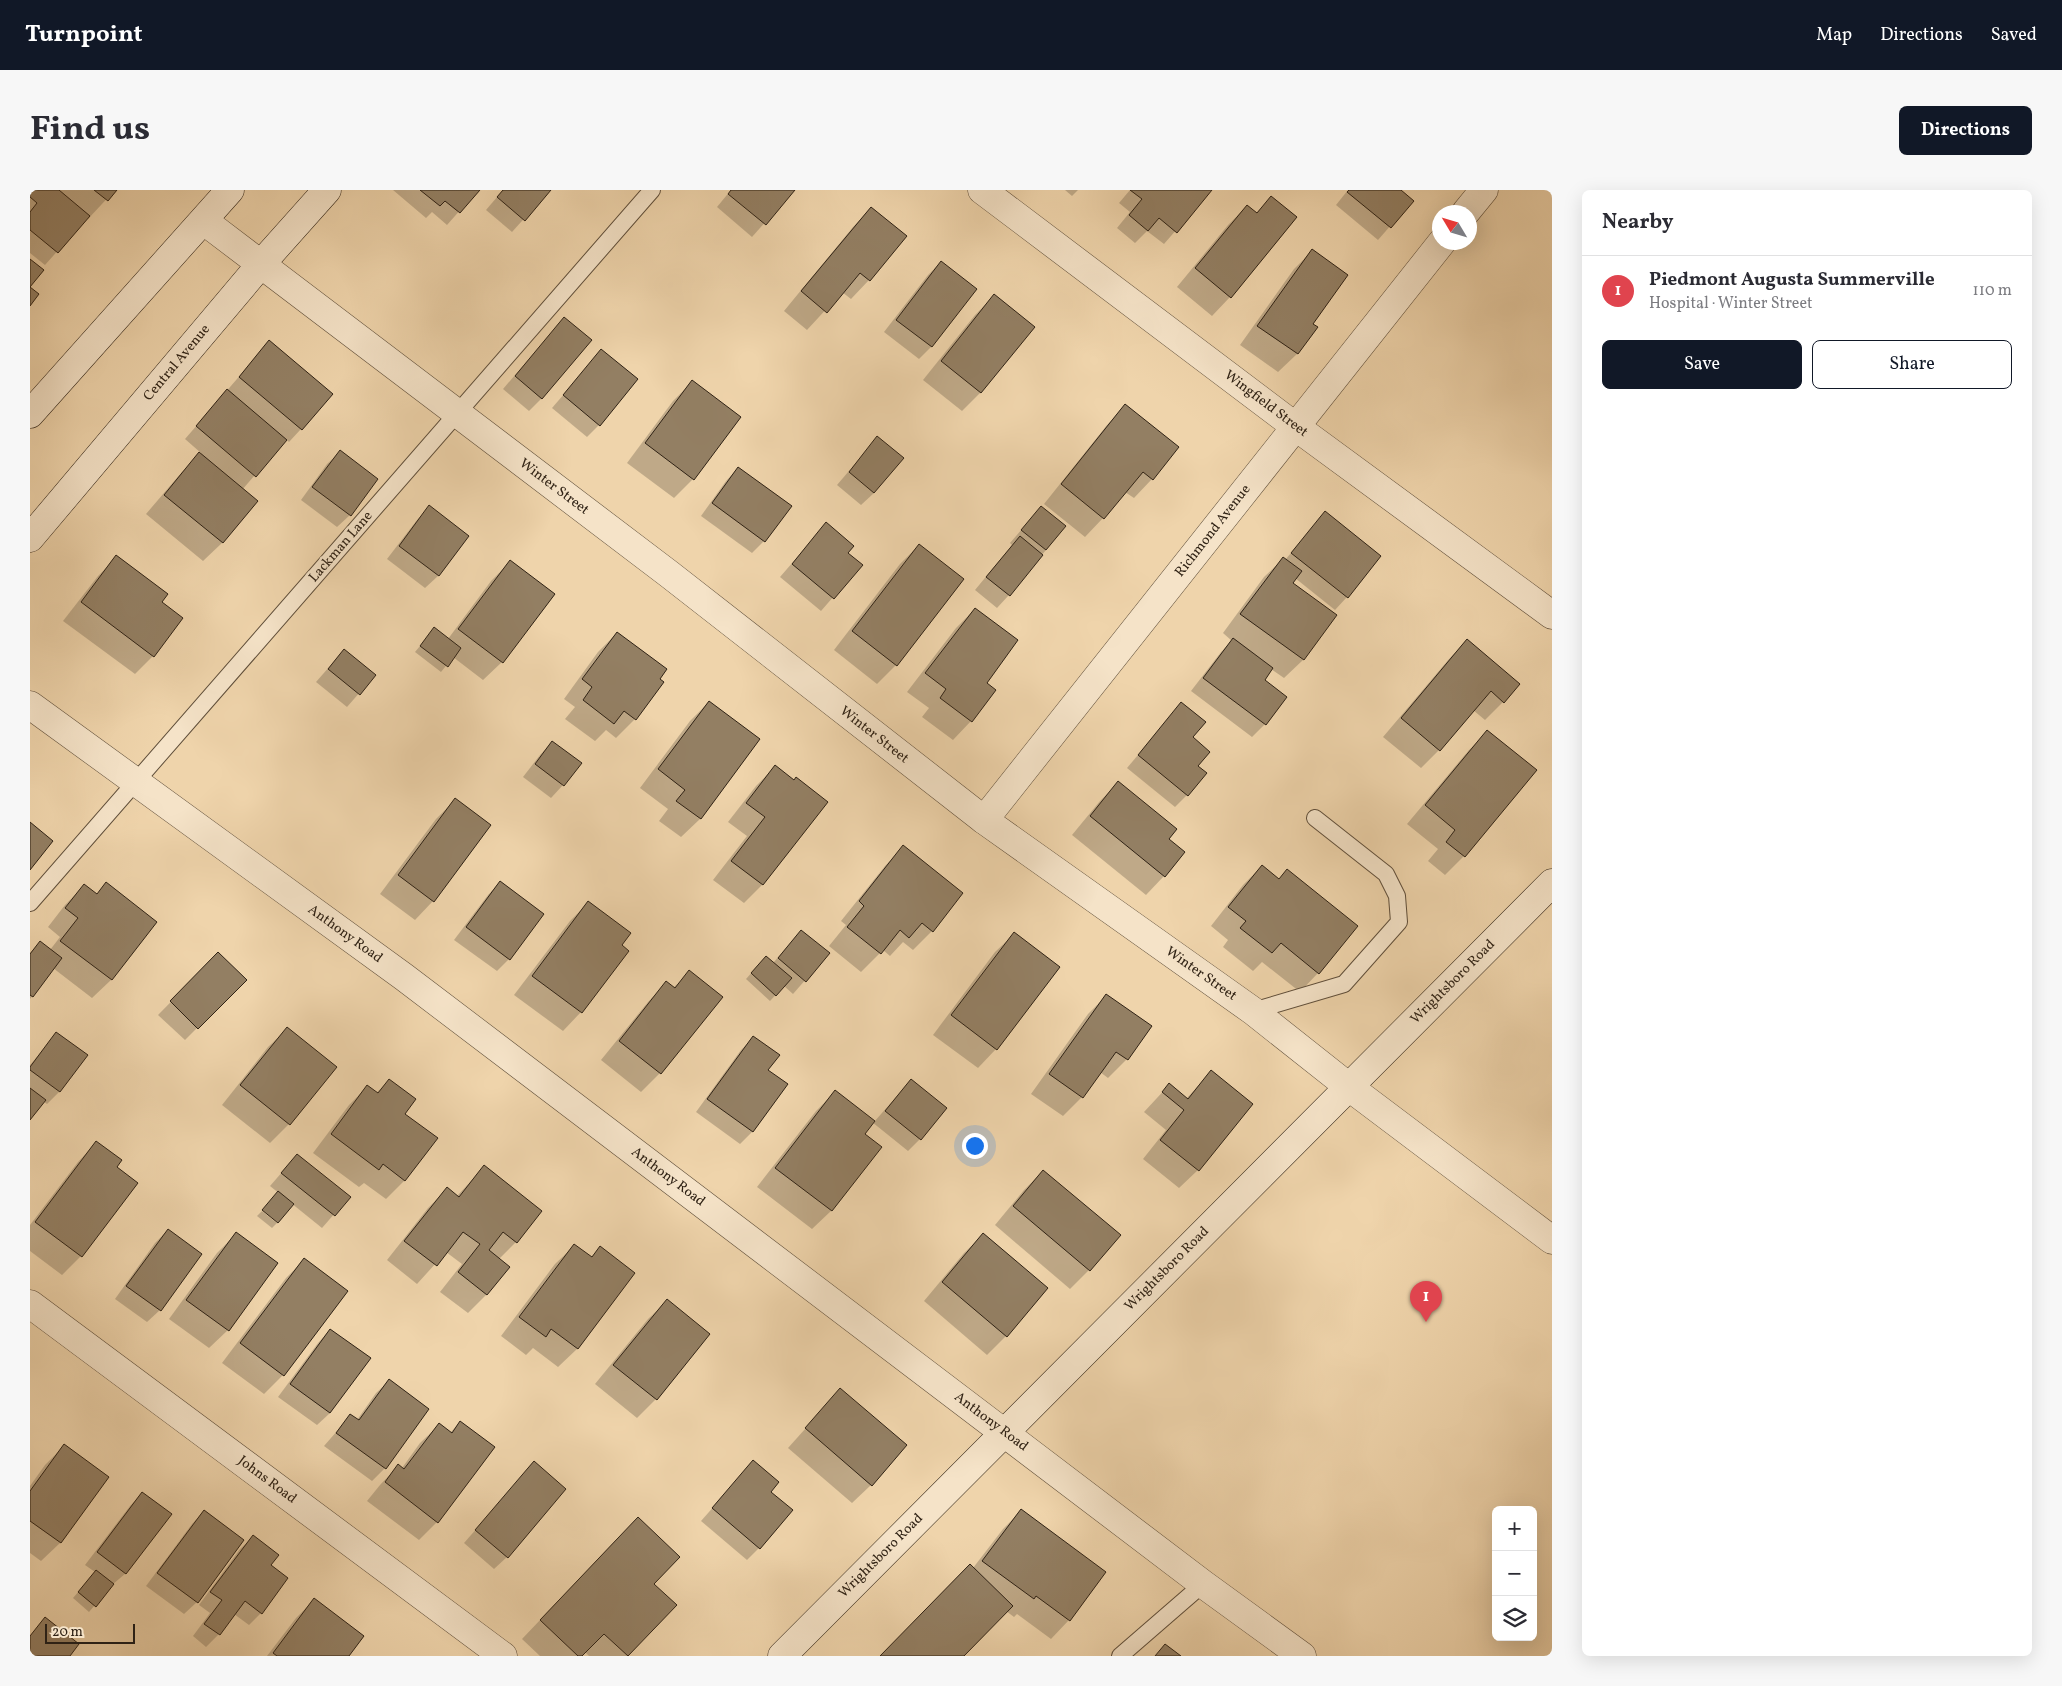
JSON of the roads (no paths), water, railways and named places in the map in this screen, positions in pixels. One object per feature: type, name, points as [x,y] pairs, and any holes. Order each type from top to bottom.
[{"type":"street","points":[[30,414],[230,190]]},
{"type":"street","name":"Central Avenue","points":[[30,538],[261,264],[327,190]]},
{"type":"street","name":"Wingfield Street","points":[[982,190],[1296,427],[1552,615]]},
{"type":"street","points":[[1472,205],[1484,190]]},
{"type":"street","name":"Winter Street","points":[[204,221],[668,574],[984,820],[1253,1011],[1348,1087],[1552,1240]]},
{"type":"street","name":"Richmond Avenue","points":[[984,820],[1436,250]]},
{"type":"street","name":"Anthony Road","points":[[30,705],[134,783],[404,977],[1203,1584],[1302,1656]]},
{"type":"street","name":"Wrightsboro Road","points":[[782,1656],[1552,883]]},
{"type":"street","name":"Johns Road","points":[[30,1304],[503,1656]]},
{"type":"lane","name":"Lackman Lane","points":[[30,903],[652,190]]},
{"type":"lane","points":[[1253,1011],[1344,984],[1399,922],[1397,896],[1386,874],[1315,818]]},
{"type":"lane","points":[[1120,1656],[1203,1584]]},
{"type":"place","name":"Piedmont Augusta Summerville","points":[[1426,1322]]}]
